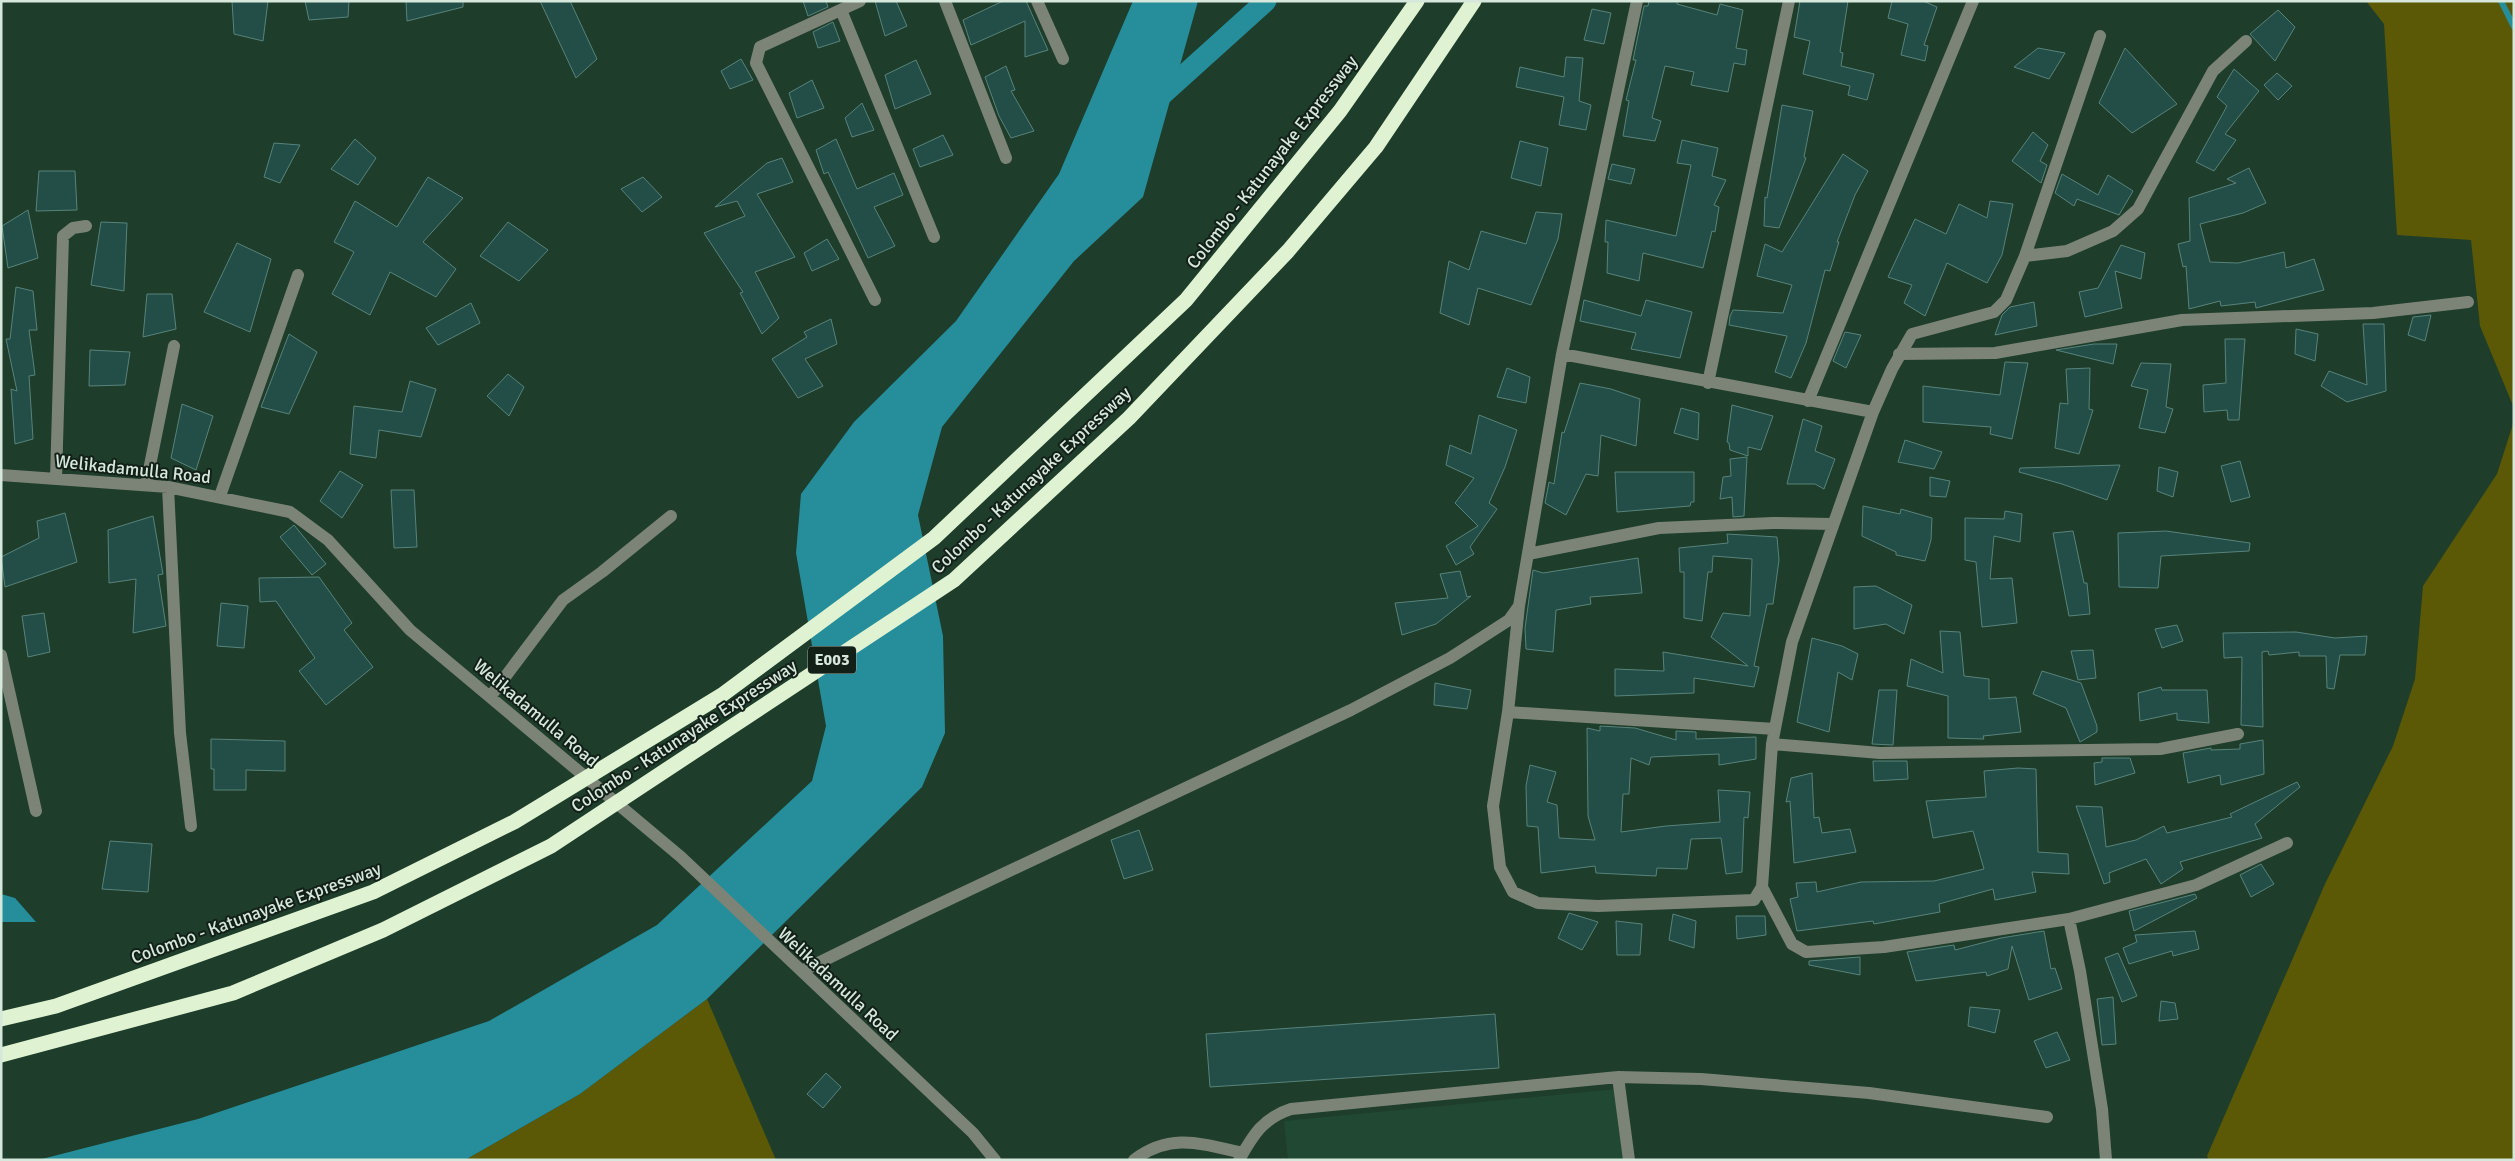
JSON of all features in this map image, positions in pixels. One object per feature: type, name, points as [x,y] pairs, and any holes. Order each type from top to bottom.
[{"type":"highway","name":"Colombo - Katunayake Expressway","points":[[1,1019],[56,1006],[373,892],[514,822],[722,694],[934,538],[1186,300],[1340,111],[1417,1]]},
{"type":"highway","name":"Colombo - Katunayake Expressway","points":[[1,1054],[233,993],[383,930],[551,846],[954,580],[1129,418],[1288,251],[1376,147],[1474,1]]},
{"type":"street","points":[[860,1],[760,47],[756,63],[875,300]]},
{"type":"street","points":[[945,1],[1006,158]]},
{"type":"street","points":[[1037,1],[1063,59]]},
{"type":"street","points":[[1637,1],[1562,354],[1519,606],[1508,712],[1493,806],[1500,867],[1513,892],[1538,903],[1598,906],[1754,900],[1762,887],[1772,744],[1792,642],[1873,412],[1899,354],[1912,334],[1994,312],[2006,300],[2025,256],[2100,36]]},
{"type":"street","points":[[1708,383],[1789,1]]},
{"type":"street","points":[[1808,401],[1973,1]]},
{"type":"street","points":[[841,10],[934,238]]},
{"type":"street","points":[[2025,256],[2067,251],[2113,231],[2138,209],[2214,71],[2246,40]]},
{"type":"street","points":[[56,478],[63,236],[73,228],[86,226]]},
{"type":"street","points":[[220,496],[298,275]]},
{"type":"street","points":[[1899,354],[1995,354],[2182,320],[2373,313],[2468,302]]},
{"type":"street","points":[[146,485],[174,346]]},
{"type":"street","points":[[1562,354],[1708,383],[1873,412]]},
{"type":"street","name":"Welikadamulla Road","points":[[1,475],[168,487],[220,496],[290,512],[328,540],[410,630],[681,857],[775,948],[802,971],[973,1133],[995,1160]]},
{"type":"street","points":[[168,487],[180,733],[191,826]]},
{"type":"street","points":[[490,696],[563,600],[602,572],[671,516]]},
{"type":"street","points":[[1528,554],[1659,528],[1773,523],[1832,524]]},
{"type":"street","points":[[802,971],[914,916],[1351,710],[1450,658],[1509,620],[1519,606]]},
{"type":"street","points":[[1,655],[36,811]]},
{"type":"street","points":[[1508,712],[1775,729]]},
{"type":"street","points":[[1772,744],[1880,753],[2160,750],[2238,734]]},
{"type":"street","points":[[1762,887],[1792,944],[1806,952],[1884,947],[2069,919],[2196,885],[2287,842]]},
{"type":"street","points":[[2069,919],[2080,971],[2102,1109],[2106,1160]]},
{"type":"street","points":[[1618,1077],[1629,1160]]},
{"type":"street","points":[[1134,1160],[1159,1144],[1187,1141],[1241,1156],[1260,1128],[1274,1115],[1291,1109],[1618,1077],[1701,1079],[1868,1093],[2046,1117]]},
{"type":"shaded area","points":[[2366,1],[2514,1],[2514,408],[2480,326],[2471,240],[2397,235],[2384,24]]},
{"type":"shaded area","points":[[2514,421],[2514,1160],[2209,1160],[2207,1156],[2325,884],[2393,746],[2415,679],[2423,586],[2497,474]]},
{"type":"shaded area","points":[[707,999],[776,1160],[465,1160],[580,1094]]},
{"type":"shaded area","points":[[1617,1089],[1624,1160],[1288,1160],[1284,1121]]},
{"type":"water","points":[[1133,1],[1198,1],[1143,197],[1074,261],[942,427],[918,515],[943,636],[945,733],[922,787],[707,999],[580,1094],[465,1160],[38,1160],[198,1119],[489,1021],[657,925],[812,781],[826,726],[796,553],[801,494],[854,422],[956,321],[1059,174]]},
{"type":"water","points":[[1,894],[15,898],[36,922],[1,922]]},
{"type":"building","points":[[232,1],[268,1],[263,41],[234,34]]},
{"type":"building","points":[[305,1],[349,1],[348,17],[309,20]]},
{"type":"building","points":[[406,1],[463,1],[463,7],[407,21]]},
{"type":"building","points":[[540,1],[570,1],[597,59],[576,78]]},
{"type":"building","points":[[803,1],[826,1],[828,7],[808,16]]},
{"type":"building","points":[[875,1],[896,1],[907,26],[885,36]]},
{"type":"building","points":[[1003,1],[1026,1],[1048,50],[1025,57],[1025,21],[971,45],[963,20]]},
{"type":"building","points":[[1649,1],[1677,1],[1677,4],[1717,15],[1720,4],[1743,10],[1736,48],[1747,50],[1745,65],[1734,63],[1728,92],[1691,85],[1694,72],[1665,66],[1652,118],[1661,121],[1655,141],[1623,136],[1629,101],[1626,100],[1636,60],[1633,60],[1644,6],[1648,6]]},
{"type":"building","points":[[1800,1],[1848,1],[1840,52],[1843,53],[1841,66],[1874,74],[1867,100],[1848,95],[1850,86],[1803,74],[1810,41],[1794,37]]},
{"type":"building","points":[[1892,1],[1923,1],[1937,7],[1924,45],[1928,46],[1925,61],[1901,55],[1908,24],[1888,18]]},
{"type":"building","points":[[1592,9],[1611,13],[1604,44],[1584,40]]},
{"type":"building","points":[[2278,10],[2295,27],[2275,61],[2250,34]]},
{"type":"building","points":[[833,22],[840,41],[818,48],[813,32]]},
{"type":"building","points":[[2038,48],[2065,53],[2049,79],[2014,67]]},
{"type":"building","points":[[2125,48],[2177,104],[2132,133],[2099,103]]},
{"type":"building","points":[[1566,57],[1583,58],[1579,101],[1591,105],[1586,130],[1559,125],[1564,97],[1516,87],[1520,67],[1564,77]]},
{"type":"building","points":[[741,59],[753,80],[730,89],[721,71]]},
{"type":"building","points":[[916,60],[931,94],[895,109],[885,75]]},
{"type":"building","points":[[1006,66],[1015,90],[1011,91],[1034,131],[1011,138],[999,116],[985,77]]},
{"type":"building","points":[[2234,69],[2259,91],[2225,134],[2236,140],[2214,171],[2196,162],[2227,106],[2217,97]]},
{"type":"building","points":[[2277,73],[2292,86],[2278,100],[2264,85]]},
{"type":"building","points":[[812,80],[824,108],[797,118],[789,93]]},
{"type":"building","points":[[862,103],[874,130],[852,137],[845,118]]},
{"type":"building","points":[[1782,105],[1813,111],[1804,157],[1806,158],[1779,228],[1764,226],[1765,197],[1767,198]]},
{"type":"building","points":[[2033,132],[2048,145],[2040,161],[2047,165],[2041,183],[2012,161]]},
{"type":"building","points":[[943,135],[953,155],[920,167],[913,149]]},
{"type":"building","points":[[355,139],[376,158],[358,185],[331,169]]},
{"type":"building","points":[[836,139],[857,189],[894,173],[903,195],[874,207],[895,246],[868,258],[828,172],[824,174],[816,150]]},
{"type":"building","points":[[1682,140],[1718,148],[1712,176],[1726,180],[1714,205],[1719,207],[1715,232],[1712,231],[1703,268],[1643,253],[1639,281],[1607,273],[1608,242],[1605,242],[1606,220],[1676,236],[1691,165],[1677,163]]},
{"type":"building","points":[[1520,141],[1548,148],[1541,186],[1511,178]]},
{"type":"building","points":[[274,143],[300,145],[280,183],[264,177]]},
{"type":"building","points":[[1843,154],[1868,171],[1855,195],[1837,242],[1839,242],[1830,271],[1825,270],[1806,343],[1791,378],[1775,372],[1787,336],[1729,325],[1730,316],[1733,310],[1783,313],[1792,285],[1757,276],[1765,244],[1782,252]]},
{"type":"building","points":[[782,158],[793,182],[757,194],[795,257],[755,272],[779,318],[762,334],[740,293],[743,292],[704,233],[745,216],[737,201],[715,207],[767,163]]},
{"type":"building","points":[[1612,164],[1635,169],[1631,184],[1608,179]]},
{"type":"building","points":[[2249,168],[2266,203],[2243,213],[2200,224],[2210,262],[2238,263],[2284,252],[2286,268],[2314,259],[2324,290],[2256,308],[2255,302],[2221,306],[2220,301],[2189,309],[2186,266],[2183,267],[2178,244],[2190,241],[2189,198],[2236,183],[2227,179]]},
{"type":"building","points":[[39,171],[75,171],[77,210],[36,211]]},
{"type":"building","points":[[2062,174],[2098,195],[2108,175],[2133,191],[2119,215],[2077,199],[2074,206],[2055,193]]},
{"type":"building","points":[[428,177],[463,198],[423,242],[456,269],[436,297],[390,272],[370,315],[332,294],[354,252],[334,242],[355,201],[397,227]]},
{"type":"building","points":[[643,177],[662,197],[642,212],[621,189]]},
{"type":"building","points":[[1990,201],[2013,204],[2002,255],[1987,283],[1947,263],[1925,316],[1904,303],[1912,285],[1888,277],[1915,219],[1946,234],[1959,204],[1987,218]]},
{"type":"building","points":[[28,210],[38,258],[8,268],[2,226]]},
{"type":"building","points":[[1536,212],[1562,214],[1558,239],[1531,305],[1478,288],[1469,325],[1440,313],[1449,261],[1469,270],[1481,231],[1526,244]]},
{"type":"building","points":[[101,222],[127,223],[124,291],[91,285]]},
{"type":"building","points":[[508,222],[548,250],[519,281],[480,256]]},
{"type":"building","points":[[827,239],[839,259],[812,271],[804,253]]},
{"type":"building","points":[[237,243],[271,259],[250,332],[204,312]]},
{"type":"building","points":[[2121,245],[2145,253],[2141,279],[2115,271],[2122,308],[2085,317],[2079,292],[2098,288]]},
{"type":"building","points":[[16,287],[33,291],[37,330],[29,330],[35,375],[29,376],[33,439],[15,444],[11,389],[17,391],[6,339],[10,339]]},
{"type":"building","points":[[147,294],[172,294],[176,329],[143,337]]},
{"type":"building","points":[[1584,300],[1641,316],[1646,300],[1692,312],[1680,358],[1631,349],[1636,333],[1580,321]]},
{"type":"building","points":[[2034,302],[2037,326],[1995,335],[2002,315],[2010,307]]},
{"type":"building","points":[[471,303],[480,323],[438,345],[426,328]]},
{"type":"building","points":[[2431,315],[2425,341],[2408,335],[2413,317]]},
{"type":"building","points":[[831,319],[837,344],[805,359],[823,386],[798,398],[772,359],[807,337],[804,332]]},
{"type":"building","points":[[2363,324],[2384,324],[2386,391],[2347,402],[2321,386],[2329,371],[2367,385]]},
{"type":"building","points":[[2296,329],[2318,334],[2315,361],[2295,354]]},
{"type":"building","points":[[1845,332],[1861,335],[1846,368],[1833,361]]},
{"type":"building","points":[[289,334],[317,352],[289,414],[261,407]]},
{"type":"building","points":[[2225,339],[2245,339],[2239,420],[2228,420],[2227,410],[2204,412],[2203,385],[2226,383]]},
{"type":"building","points":[[2094,344],[2117,344],[2113,364],[2056,350]]},
{"type":"building","points":[[90,350],[130,352],[125,385],[89,386]]},
{"type":"building","points":[[2005,362],[2028,363],[2012,439],[1990,434],[1991,427],[1923,422],[1923,386],[2000,395]]},
{"type":"building","points":[[2141,363],[2171,364],[2166,407],[2173,409],[2165,433],[2139,428],[2148,390],[2131,386]]},
{"type":"building","points":[[1507,368],[1530,377],[1526,403],[1497,397]]},
{"type":"building","points":[[2090,368],[2089,409],[2093,410],[2079,454],[2055,448],[2060,403],[2068,404],[2066,369]]},
{"type":"building","points":[[508,374],[524,387],[509,416],[487,396]]},
{"type":"building","points":[[410,381],[436,389],[421,437],[379,430],[376,458],[350,454],[354,406],[402,412]]},
{"type":"building","points":[[1580,383],[1611,389],[1640,399],[1636,446],[1601,435],[1598,476],[1586,474],[1566,515],[1545,503],[1549,482],[1554,484],[1562,432],[1564,433]]},
{"type":"building","points":[[182,404],[213,416],[196,470],[171,458]]},
{"type":"building","points":[[1732,405],[1773,416],[1761,450],[1748,447],[1748,456],[1730,450],[1729,443],[1727,442]]},
{"type":"building","points":[[1681,408],[1699,413],[1698,440],[1674,433]]},
{"type":"building","points":[[1479,415],[1517,430],[1505,467],[1489,503],[1497,509],[1470,547],[1474,554],[1456,565],[1446,546],[1478,526],[1455,503],[1474,478],[1446,465],[1450,445],[1471,454]]},
{"type":"building","points":[[1803,419],[1822,426],[1815,451],[1835,459],[1824,489],[1815,484],[1787,484]]},
{"type":"building","points":[[1905,440],[1942,452],[1934,469],[1898,462]]},
{"type":"building","points":[[1747,457],[1744,516],[1733,517],[1732,497],[1720,499],[1723,477],[1731,476],[1730,459]]},
{"type":"building","points":[[2240,461],[2250,497],[2231,502],[2221,466]]},
{"type":"building","points":[[2120,465],[2107,500],[2062,484],[2019,472],[2020,468]]},
{"type":"building","points":[[2159,467],[2178,472],[2173,497],[2157,491]]},
{"type":"building","points":[[340,471],[363,485],[342,518],[320,501]]},
{"type":"building","points":[[1615,472],[1694,472],[1694,502],[1691,502],[1690,506],[1617,512]]},
{"type":"building","points":[[1930,477],[1950,481],[1946,497],[1930,496]]},
{"type":"building","points":[[391,490],[414,490],[417,547],[394,548]]},
{"type":"building","points":[[1863,506],[1900,514],[1901,509],[1932,518],[1931,540],[1925,561],[1896,555],[1896,552],[1862,536]]},
{"type":"building","points":[[2005,511],[2022,514],[2020,542],[1994,536],[1990,579],[2012,578],[2017,623],[1982,627],[1976,562],[1965,560],[1965,518],[2004,519]]},
{"type":"building","points":[[65,513],[77,562],[5,587],[1,557],[39,538],[37,521]]},
{"type":"building","points":[[153,516],[163,574],[158,575],[166,626],[133,633],[136,579],[109,583],[108,530]]},
{"type":"building","points":[[294,525],[326,564],[312,575],[280,537]]},
{"type":"building","points":[[2073,531],[2084,583],[2087,583],[2090,614],[2069,616],[2053,533]]},
{"type":"building","points":[[2166,531],[2250,543],[2249,551],[2161,556],[2158,588],[2119,587],[2118,533]]},
{"type":"building","points":[[1727,534],[1777,537],[1779,560],[1773,604],[1767,604],[1754,666],[1759,667],[1754,687],[1694,678],[1694,693],[1615,696],[1615,669],[1664,671],[1663,652],[1748,666],[1711,637],[1723,613],[1750,616],[1752,559],[1713,556],[1712,572],[1708,572],[1702,621],[1684,618],[1684,572],[1680,572],[1679,548],[1728,543]]},
{"type":"building","points":[[1638,558],[1642,593],[1590,597],[1591,604],[1556,610],[1553,652],[1526,649],[1525,628],[1533,570],[1543,573]]},
{"type":"building","points":[[1460,571],[1467,597],[1471,596],[1436,624],[1402,635],[1395,603],[1448,598],[1440,574]]},
{"type":"building","points":[[319,577],[352,623],[344,630],[373,667],[326,705],[299,671],[315,658],[276,601],[260,602],[259,578]]},
{"type":"building","points":[[1876,586],[1912,605],[1904,634],[1886,624],[1854,629],[1854,587]]},
{"type":"building","points":[[221,603],[248,606],[244,648],[217,646]]},
{"type":"building","points":[[44,613],[50,652],[28,657],[22,616]]},
{"type":"building","points":[[2177,625],[2183,641],[2162,648],[2155,629]]},
{"type":"building","points":[[1940,631],[1960,632],[1964,676],[1989,679],[1989,699],[2016,697],[2021,732],[1983,736],[1984,739],[1948,738],[1948,696],[1907,686],[1911,659],[1943,673]]},
{"type":"building","points":[[2296,632],[2335,638],[2367,636],[2365,655],[2340,655],[2334,689],[2327,688],[2326,656],[2299,656],[2299,652],[2269,655],[2268,651],[2262,652],[2263,727],[2241,725],[2242,657],[2224,658],[2223,633]]},
{"type":"building","points":[[1812,638],[1842,646],[1858,654],[1852,680],[1838,672],[1829,732],[1797,722]]},
{"type":"building","points":[[2093,650],[2096,678],[2078,680],[2071,651]]},
{"type":"building","points":[[2042,671],[2081,683],[2097,726],[2097,732],[2080,742],[2066,708],[2033,694]]},
{"type":"building","points":[[1435,683],[1471,690],[1467,709],[1434,705]]},
{"type":"building","points":[[2161,687],[2162,690],[2207,690],[2209,723],[2177,720],[2177,713],[2140,721],[2138,693]]},
{"type":"building","points":[[1879,690],[1897,690],[1893,745],[1872,744]]},
{"type":"building","points":[[1600,726],[1635,728],[1676,740],[1676,731],[1696,732],[1696,739],[1756,737],[1756,759],[1719,765],[1719,754],[1651,757],[1649,765],[1631,758],[1629,794],[1623,794],[1621,832],[1720,822],[1718,790],[1750,792],[1748,818],[1744,817],[1742,872],[1726,874],[1721,838],[1691,839],[1687,869],[1657,868],[1656,876],[1596,873],[1595,866],[1541,873],[1538,827],[1527,826],[1526,786],[1530,765],[1556,772],[1547,802],[1557,805],[1559,838],[1595,840],[1588,816],[1587,728],[1600,731]]},
{"type":"building","points":[[211,739],[285,741],[285,771],[246,770],[246,790],[214,790],[214,769],[211,769]]},
{"type":"building","points":[[2263,740],[2264,774],[2221,785],[2220,775],[2188,783],[2183,753],[2211,748],[2211,750],[2240,749],[2240,744]]},
{"type":"building","points":[[2102,758],[2130,758],[2135,773],[2095,785],[2094,763],[2102,762]]},
{"type":"building","points":[[1873,761],[1907,761],[1908,779],[1874,781]]},
{"type":"building","points":[[2018,768],[2036,769],[2038,852],[2068,854],[2069,874],[2032,872],[2036,892],[1995,900],[1993,889],[1939,904],[1940,912],[1874,924],[1873,921],[1797,931],[1790,899],[1798,897],[1796,883],[1816,882],[1817,892],[1861,882],[1934,881],[1984,869],[1973,831],[1933,838],[1926,801],[1986,797],[1984,771]]},
{"type":"building","points":[[1812,773],[1814,818],[1819,817],[1822,833],[1850,829],[1856,852],[1794,863],[1790,801],[1786,802],[1791,778]]},
{"type":"building","points":[[2297,782],[2300,787],[2255,824],[2262,838],[2180,862],[2183,869],[2161,884],[2146,859],[2109,873],[2110,882],[2104,884],[2076,806],[2102,807],[2106,847],[2136,840],[2164,826],[2167,833],[2232,817],[2230,814]]},
{"type":"building","points":[[1139,830],[1153,870],[1124,879],[1111,840]]},
{"type":"building","points":[[110,841],[152,844],[148,892],[102,889]]},
{"type":"building","points":[[2261,864],[2274,884],[2251,897],[2240,875]]},
{"type":"building","points":[[2195,894],[2197,898],[2134,931],[2129,911]]},
{"type":"building","points":[[1569,913],[1598,922],[1582,950],[1558,938]]},
{"type":"building","points":[[1673,914],[1696,921],[1694,948],[1669,940]]},
{"type":"building","points":[[1736,916],[1765,916],[1766,935],[1737,939]]},
{"type":"building","points":[[1616,921],[1642,924],[1640,955],[1617,955]]},
{"type":"building","points":[[2044,931],[2051,969],[2055,968],[2062,989],[2029,1000],[2012,946],[2008,969],[1987,976],[1986,972],[1916,981],[1907,952],[1954,945],[1955,950],[2001,938]]},
{"type":"building","points":[[2195,931],[2199,949],[2173,956],[2172,951],[2129,964],[2123,948],[2137,942],[2135,935]]},
{"type":"building","points":[[2118,953],[2137,996],[2122,1002],[2105,958]]},
{"type":"building","points":[[1860,957],[1860,975],[1809,965],[1809,961]]},
{"type":"building","points":[[2113,997],[2116,1044],[2102,1045],[2097,999]]},
{"type":"building","points":[[2161,1001],[2175,1003],[2178,1019],[2159,1021]]},
{"type":"building","points":[[1970,1007],[2000,1010],[1995,1033],[1968,1026]]},
{"type":"building","points":[[1495,1014],[1499,1068],[1210,1087],[1206,1034]]},
{"type":"building","points":[[2057,1032],[2070,1060],[2046,1068],[2034,1041]]},
{"type":"building","points":[[826,1073],[841,1087],[823,1108],[807,1094]]},
{"type":"waterway","points":[[1153,103],[1266,1]]},
{"type":"waterway","points":[[2501,1],[2514,27]]}]
